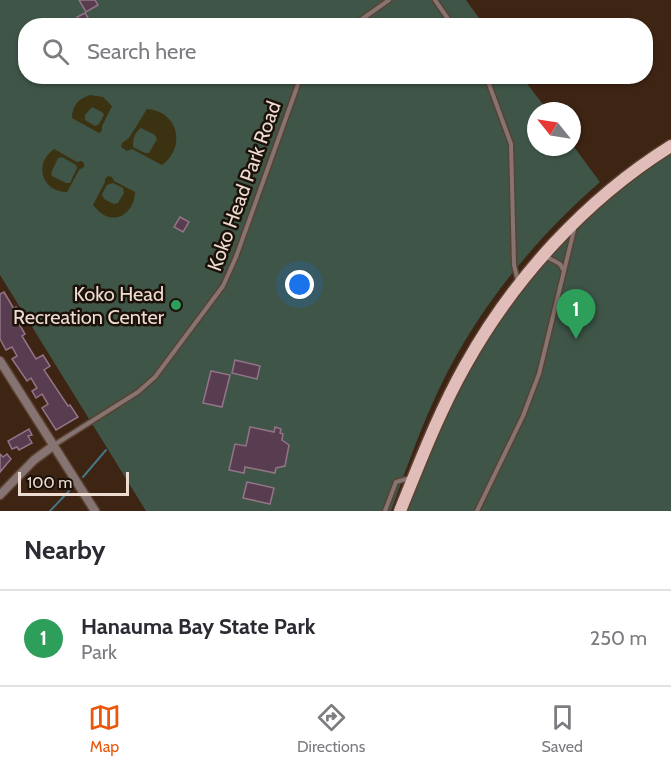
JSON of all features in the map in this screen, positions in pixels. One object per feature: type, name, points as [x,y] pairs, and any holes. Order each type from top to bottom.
[{"type":"main road","points":[[400,511],[445,402],[465,364],[519,284],[576,221],[617,184],[671,146]]},
{"type":"street","points":[[0,361],[95,511]]},
{"type":"street","points":[[0,495],[34,460],[53,446]]},
{"type":"lane","points":[[363,18],[389,0]]},
{"type":"lane","points":[[435,0],[447,18]]},
{"type":"lane","name":"Koko Head Park Road","points":[[53,446],[138,392],[155,377],[223,285],[236,257],[298,84]]},
{"type":"lane","points":[[489,84],[511,144],[514,265],[519,284]]},
{"type":"lane","points":[[477,511],[523,416],[539,374],[576,221]]},
{"type":"lane","points":[[543,256],[560,264],[564,272]]},
{"type":"lane","points":[[385,511],[396,482],[414,477]]},
{"type":"green space","points":[[0,0],[466,0],[479,18],[18,18],[18,84],[527,84],[541,102],[527,102],[527,156],[581,156],[600,182],[552,227],[530,252],[472,330],[433,402],[391,511],[146,511],[0,275]]},
{"type":"green space","points":[[671,146],[671,511],[400,511],[414,477],[497,314],[576,221]]},
{"type":"sand","points":[[90,95],[103,97],[112,106],[102,126],[102,131],[99,133],[72,118],[79,101]],"holes":[[[92,107],[104,115],[99,124],[95,126],[85,120],[85,115]]]},
{"type":"sand","points":[[147,109],[158,111],[166,116],[176,131],[175,149],[162,165],[132,149],[127,151],[121,147],[122,143],[129,138]],"holes":[[[141,128],[155,135],[157,139],[149,153],[133,147],[135,134]]]},
{"type":"sand","points":[[54,149],[77,162],[84,163],[84,167],[79,170],[67,192],[58,191],[46,182],[42,169],[48,155]],"holes":[[[62,157],[76,165],[77,168],[70,183],[52,176],[51,173],[58,158]]]},
{"type":"sand","points":[[108,176],[112,177],[114,181],[135,192],[133,204],[121,216],[104,215],[93,205]],"holes":[[[113,183],[123,188],[124,193],[118,203],[114,204],[104,199],[102,194],[107,185]]]},
{"type":"building","points":[[79,0],[95,0],[98,5],[86,12]]},
{"type":"building","points":[[85,13],[88,18],[78,18]]},
{"type":"building","points":[[180,217],[189,222],[183,232],[174,227]]},
{"type":"building","points":[[4,292],[14,309],[16,307],[23,318],[18,322],[25,334],[22,336],[36,359],[43,355],[50,366],[44,370],[78,417],[56,430],[42,408],[48,404],[42,394],[36,398],[32,391],[37,388],[31,378],[27,381],[12,359],[17,356],[12,347],[6,350],[0,339],[0,294]]},
{"type":"building","points":[[235,360],[260,366],[257,379],[232,373]]},
{"type":"building","points":[[211,371],[230,375],[222,407],[203,403]]},
{"type":"building","points":[[250,427],[274,432],[275,427],[281,429],[282,440],[289,445],[285,466],[276,468],[275,473],[245,467],[244,473],[229,470],[235,444],[246,446]]},
{"type":"building","points":[[29,429],[32,435],[28,436],[32,443],[19,450],[17,447],[12,449],[8,441]]},
{"type":"building","points":[[0,454],[3,457],[7,454],[11,459],[0,472]]},
{"type":"building","points":[[247,482],[274,488],[270,504],[243,498]]},
{"type":"waterway","points":[[83,477],[106,450]]},
{"type":"waterway","points":[[50,511],[69,491]]},
{"type":"place","name":"Koko Head Recreation Center","points":[[176,305]]},
{"type":"place","name":"Hanauma Bay State Park","points":[[576,339]]}]
